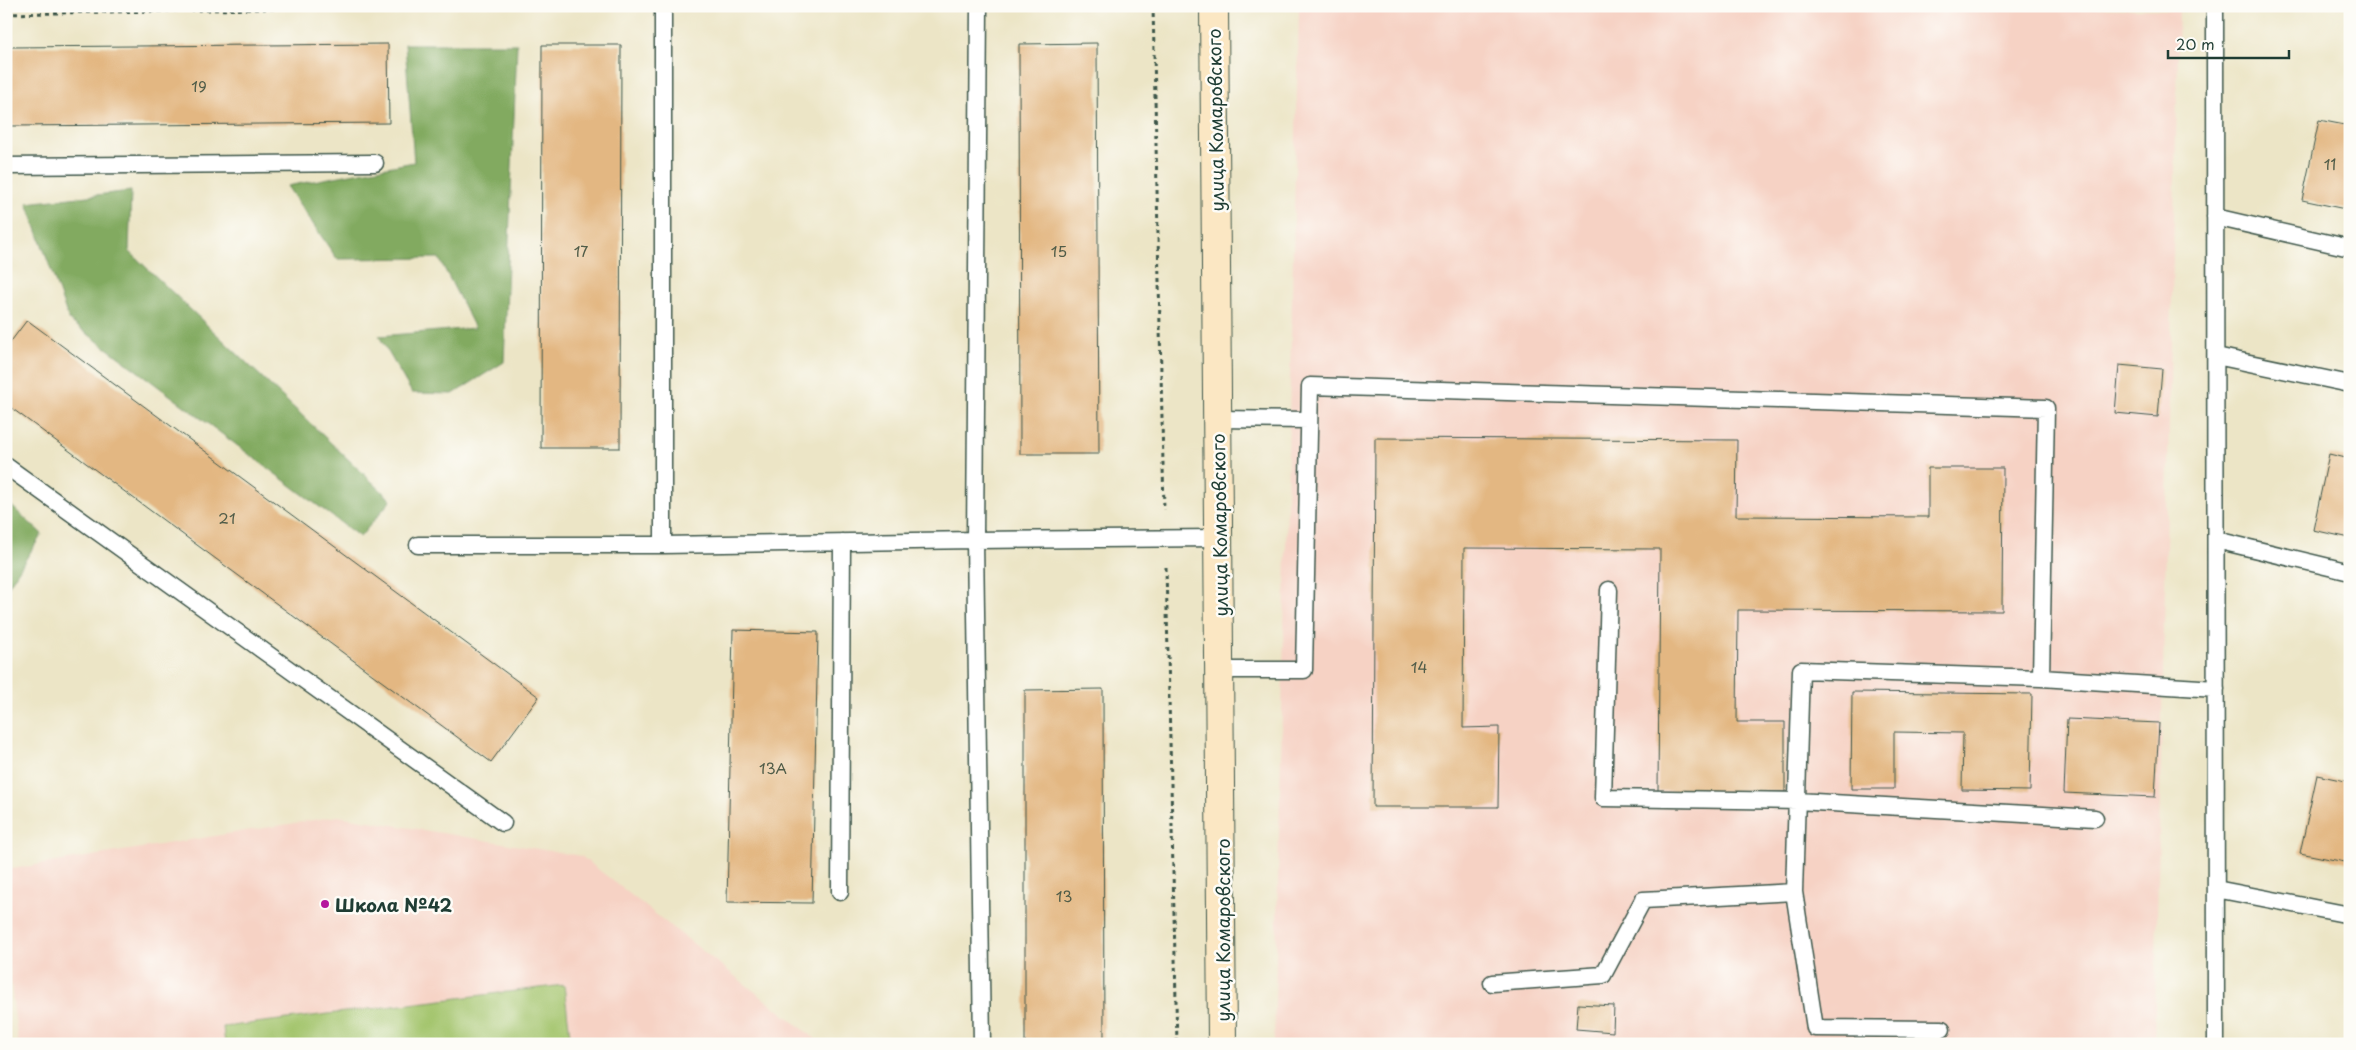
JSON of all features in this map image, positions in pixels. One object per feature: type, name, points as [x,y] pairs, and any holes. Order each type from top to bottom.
[{"type":"street","name":"улица Комаровского","points":[[1214,6],[1222,1044]]},
{"type":"lane","points":[[663,6],[663,545]]},
{"type":"lane","points":[[979,6],[975,540],[982,1044]]},
{"type":"lane","points":[[2216,6],[2216,889],[2218,1041]]},
{"type":"lane","points":[[6,166],[375,162]]},
{"type":"lane","points":[[2216,217],[2350,248]]},
{"type":"lane","points":[[2216,356],[2350,384]]},
{"type":"lane","points":[[1220,670],[1304,670],[1310,386],[2046,408],[2041,678]]},
{"type":"lane","points":[[1218,419],[1309,420]]},
{"type":"lane","points":[[6,466],[503,824]]},
{"type":"lane","points":[[418,546],[1219,538]]},
{"type":"lane","points":[[2216,540],[2350,572]]},
{"type":"lane","points":[[840,892],[842,542]]},
{"type":"lane","points":[[1609,590],[1603,798],[1797,801],[2095,818]]},
{"type":"lane","points":[[1942,1029],[1814,1028],[1794,892],[1801,670],[2041,678],[2216,689]]},
{"type":"lane","points":[[2216,889],[2350,914]]},
{"type":"lane","points":[[1492,983],[1603,975],[1643,900],[1794,892]]},
{"type":"path","points":[[6,14],[409,6]]},
{"type":"shaded area","points":[[1299,6],[2008,6],[2179,10],[2154,1044],[1274,1044]]},
{"type":"shaded area","name":"Школа №42","points":[[338,816],[581,856],[822,1044],[18,1044],[6,939],[6,870]]},
{"type":"green space","points":[[405,44],[517,44],[504,362],[453,394],[412,393],[379,336],[475,328],[439,258],[337,259],[287,186],[414,162]]},
{"type":"green space","points":[[131,191],[129,251],[391,500],[360,537],[69,320],[27,203]]},
{"type":"green space","points":[[6,501],[42,534],[6,590]]},
{"type":"green space","points":[[564,985],[571,1044],[225,1044],[223,1027]]},
{"type":"building","points":[[1097,43],[1099,454],[1020,454],[1019,44]]},
{"type":"building","points":[[388,44],[389,123],[11,126],[10,47]]},
{"type":"building","points":[[542,45],[621,45],[620,448],[541,448]]},
{"type":"building","points":[[2319,120],[2350,126],[2350,210],[2302,200]]},
{"type":"building","points":[[27,320],[539,697],[491,762],[6,404],[6,348]]},
{"type":"building","points":[[2119,365],[2162,369],[2158,417],[2115,413]]},
{"type":"building","points":[[1375,438],[1737,440],[1736,516],[1928,517],[1928,468],[2003,468],[2002,611],[1738,610],[1737,722],[1785,722],[1785,792],[1658,791],[1660,549],[1464,548],[1463,728],[1499,727],[1498,807],[1373,807]]},
{"type":"building","points":[[2329,454],[2350,459],[2350,538],[2313,530]]},
{"type":"building","points":[[733,630],[818,632],[812,903],[727,902]]},
{"type":"building","points":[[1103,689],[1104,1044],[1025,1044],[1025,690]]},
{"type":"building","points":[[1852,692],[2032,694],[2030,791],[1962,790],[1963,733],[1894,732],[1894,789],[1851,789]]},
{"type":"building","points":[[2067,719],[2159,723],[2155,797],[2064,793]]},
{"type":"building","points":[[2317,775],[2350,782],[2350,863],[2300,853]]},
{"type":"building","points":[[1578,1004],[1614,1006],[1613,1032],[1576,1029]]},
{"type":"place","name":"Школа №42","points":[[325,904]]}]
